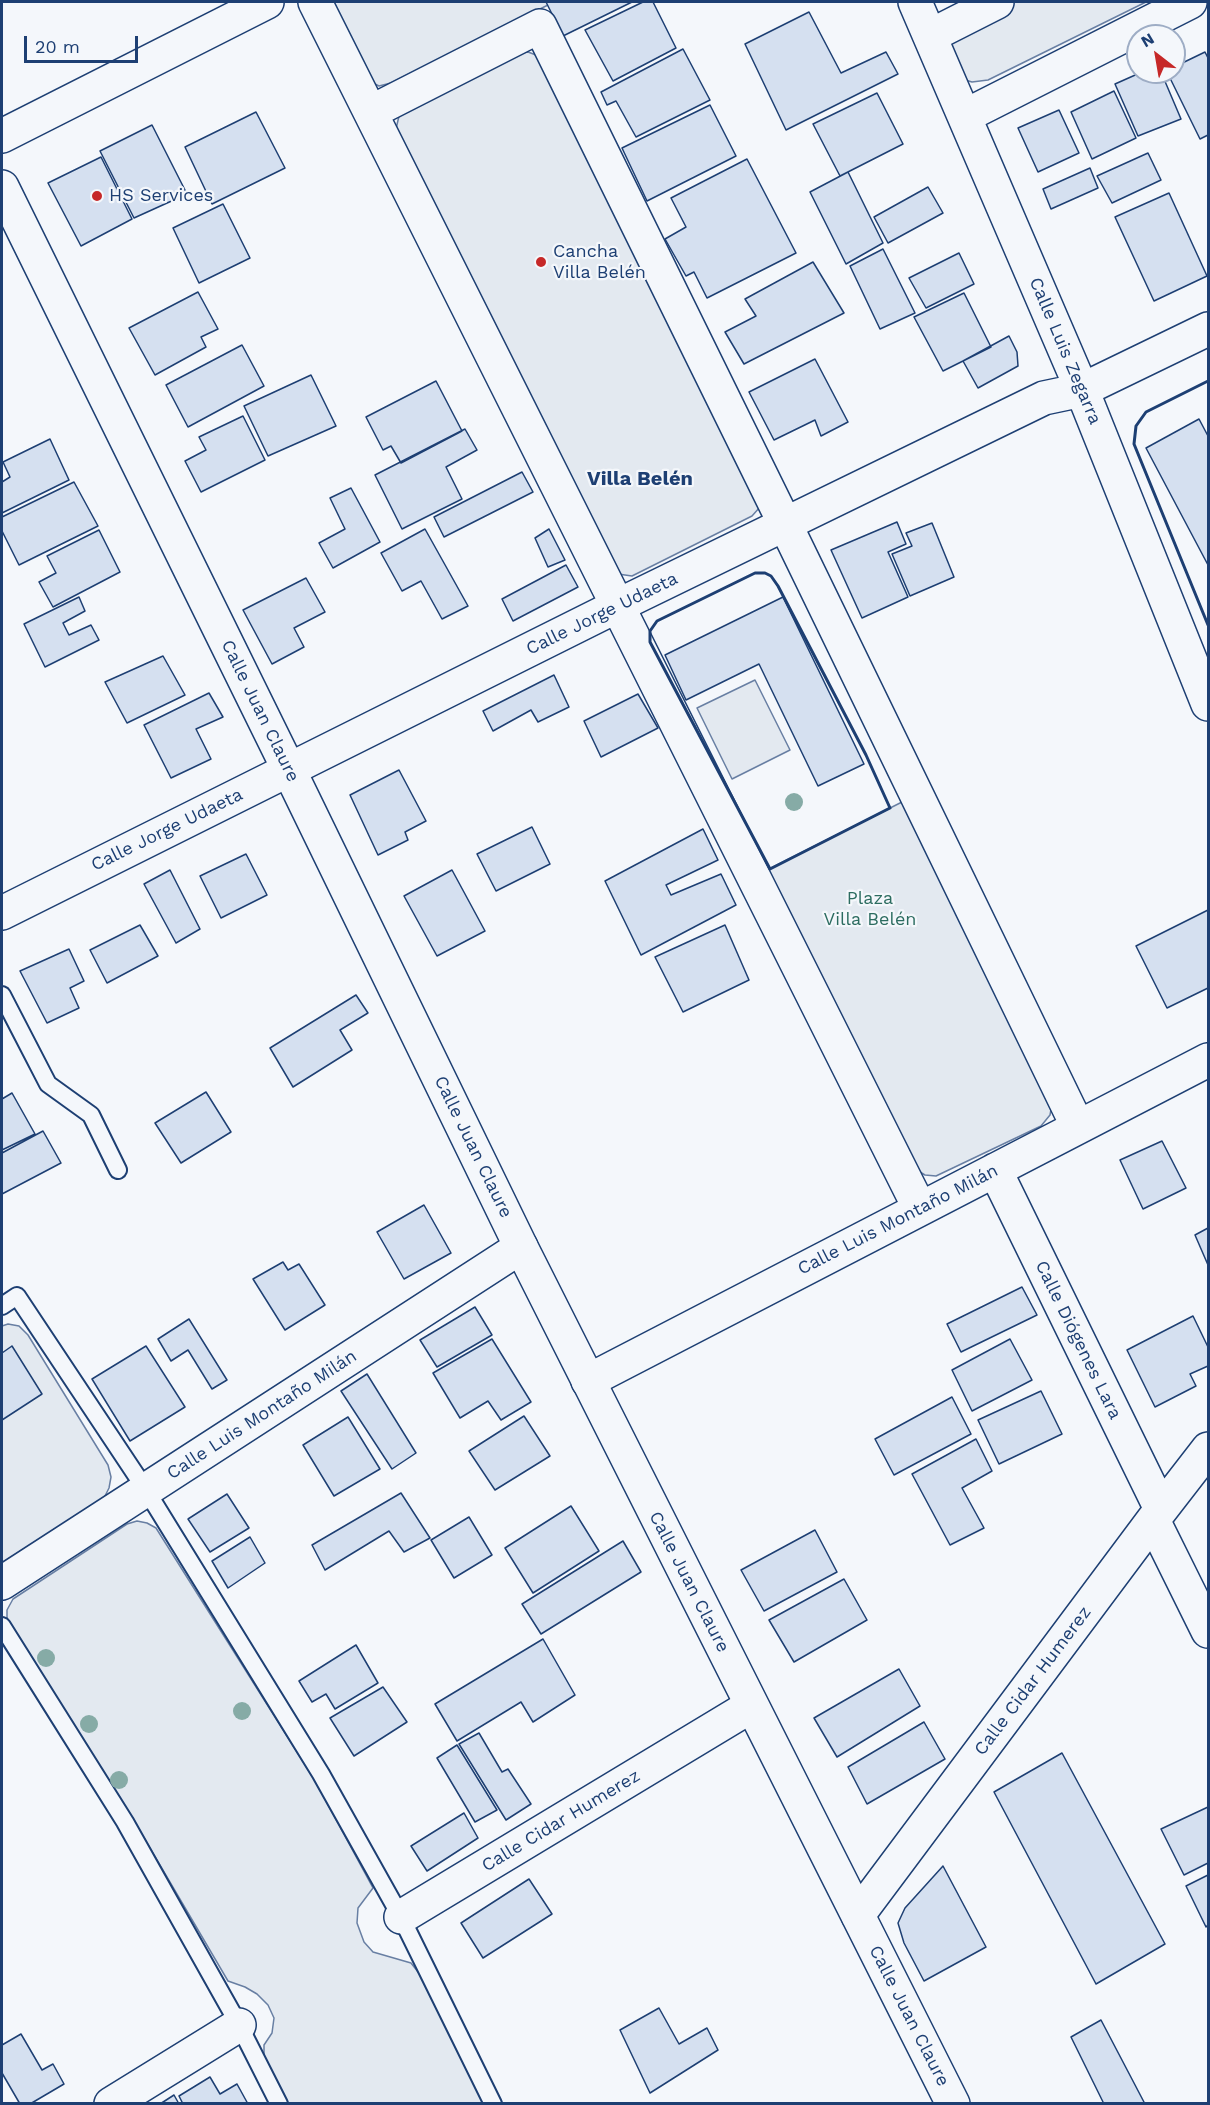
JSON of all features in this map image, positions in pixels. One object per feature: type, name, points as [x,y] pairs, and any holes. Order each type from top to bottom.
[{"type":"street","points":[[2,136],[267,2]]},
{"type":"street","points":[[315,2],[920,1209]]},
{"type":"street","name":"Calle Luis Zegarra","points":[[915,2],[1082,390],[1209,704]]},
{"type":"street","points":[[930,36],[997,2]]},
{"type":"street","points":[[965,116],[1190,2]]},
{"type":"street","points":[[371,111],[540,26],[1078,1127]]},
{"type":"street","name":"Calle Juan Claure","points":[[2,187],[521,1247],[953,2103]]},
{"type":"street","name":"Calle Jorge Udaeta","points":[[2,913],[617,606],[1044,398],[1082,390],[1209,328]]},
{"type":"street","name":"Calle Luis Montaño Milán","points":[[588,1381],[1209,1060]]},
{"type":"street","name":"Calle Diógenes Lara","points":[[995,1170],[1209,1630]]},
{"type":"street","name":"Calle Luis Montaño Milán","points":[[2,1583],[521,1247]]},
{"type":"street","name":"Calle Cidar Humerez","points":[[858,1915],[1157,1514],[1209,1449]]},
{"type":"street","name":"Calle Cidar Humerez","points":[[401,1917],[751,1706]]},
{"type":"street","points":[[111,2103],[239,2025]]},
{"type":"lane","points":[[2,995],[48,1084],[92,1115],[118,1170]]},
{"type":"lane","points":[[2,1306],[17,1296],[146,1490],[321,1774],[401,1917],[493,2103]]},
{"type":"lane","points":[[2,1626],[125,1822],[239,2025],[279,2103]]},
{"type":"green space","points":[[332,2],[552,3],[391,83],[379,86],[371,82]]},
{"type":"green space","points":[[1012,2],[1146,2],[988,80],[972,82],[962,79],[947,45]]},
{"type":"green space","points":[[528,52],[536,55],[760,507],[752,516],[632,576],[618,574],[396,129],[399,116],[519,53]]},
{"type":"green space","points":[[755,680],[790,750],[732,779],[697,708]]},
{"type":"green space","name":"Plaza Villa Belén","points":[[906,800],[1052,1104],[1050,1115],[1041,1126],[936,1176],[925,1175],[915,1169],[761,873]]},
{"type":"green space","points":[[8,1324],[19,1326],[28,1335],[108,1465],[111,1477],[104,1498],[2,1563],[2,1326]]},
{"type":"green space","points":[[137,1521],[156,1528],[314,1779],[373,1888],[358,1908],[357,1923],[364,1942],[373,1952],[411,1963],[422,1977],[485,2103],[285,2103],[264,2063],[264,2045],[272,2033],[274,2018],[268,2005],[257,1994],[228,1981],[137,1826],[11,1630],[7,1620],[7,1610],[13,1599],[127,1524]]},
{"type":"building","points":[[546,2],[632,2],[563,36]]},
{"type":"building","points":[[643,2],[653,2],[676,48],[613,81],[585,30]]},
{"type":"building","points":[[809,12],[841,73],[886,52],[898,74],[786,130],[745,44]]},
{"type":"building","points":[[683,49],[710,100],[636,137],[616,101],[607,105],[601,92]]},
{"type":"building","points":[[1205,52],[1208,58],[1208,135],[1200,139],[1173,84],[1186,84],[1186,61]]},
{"type":"building","points":[[1126,79],[1126,84],[1166,84],[1181,119],[1138,136],[1115,84]]},
{"type":"building","points":[[1114,91],[1136,138],[1092,159],[1071,112]]},
{"type":"building","points":[[877,93],[903,144],[840,176],[813,124]]},
{"type":"building","points":[[710,105],[736,156],[647,201],[622,148]]},
{"type":"building","points":[[1059,110],[1079,153],[1038,172],[1018,128]]},
{"type":"building","points":[[256,112],[285,168],[212,204],[185,147]]},
{"type":"building","points":[[152,125],[187,194],[134,218],[100,151]]},
{"type":"building","points":[[1148,153],[1161,180],[1112,203],[1097,176]]},
{"type":"building","points":[[101,157],[132,219],[81,246],[48,183]]},
{"type":"building","points":[[747,159],[796,253],[707,298],[694,272],[686,276],[665,239],[686,227],[671,198]]},
{"type":"building","points":[[1090,168],[1098,188],[1051,209],[1043,189]]},
{"type":"building","points":[[848,172],[883,243],[846,264],[810,192]]},
{"type":"building","points":[[928,187],[943,213],[888,243],[874,217]]},
{"type":"building","points":[[1169,193],[1207,276],[1154,301],[1115,217]]},
{"type":"building","points":[[223,204],[250,258],[199,283],[173,228]]},
{"type":"building","points":[[883,249],[915,313],[880,329],[850,266]]},
{"type":"building","points":[[959,253],[974,284],[926,308],[909,278]]},
{"type":"building","points":[[813,262],[844,313],[744,364],[725,332],[756,316],[745,299]]},
{"type":"building","points":[[198,292],[218,329],[201,337],[206,347],[155,375],[129,328]]},
{"type":"building","points":[[964,293],[991,347],[943,371],[914,317]]},
{"type":"building","points":[[1009,336],[1017,352],[1018,366],[978,388],[963,361]]},
{"type":"building","points":[[242,345],[264,386],[188,427],[166,385]]},
{"type":"building","points":[[815,359],[848,422],[821,436],[815,420],[774,440],[749,392]]},
{"type":"building","points":[[311,375],[336,426],[268,456],[244,406]]},
{"type":"building","points":[[436,381],[462,431],[401,463],[391,446],[383,450],[366,417]]},
{"type":"building","points":[[243,416],[265,460],[201,492],[185,461],[206,450],[199,437]]},
{"type":"building","points":[[1199,419],[1208,436],[1208,565],[1146,448]]},
{"type":"building","points":[[465,429],[477,450],[446,467],[462,499],[402,529],[375,475]]},
{"type":"building","points":[[50,439],[69,480],[2,513],[2,482],[10,477],[3,462]]},
{"type":"building","points":[[522,472],[533,492],[444,537],[434,517]]},
{"type":"building","points":[[74,482],[98,526],[19,565],[2,531],[2,517]]},
{"type":"building","points":[[351,488],[380,542],[333,568],[319,543],[345,529],[330,498]]},
{"type":"building","points":[[897,522],[906,544],[888,552],[908,597],[862,618],[831,550]]},
{"type":"building","points":[[932,523],[954,577],[910,596],[892,554],[912,546],[906,533]]},
{"type":"building","points":[[425,529],[468,606],[442,619],[421,581],[402,591],[381,553]]},
{"type":"building","points":[[549,529],[565,560],[548,567],[535,538]]},
{"type":"building","points":[[99,530],[120,572],[53,607],[39,582],[56,573],[47,556]]},
{"type":"building","points":[[566,565],[578,587],[513,621],[502,599]]},
{"type":"building","points":[[306,578],[325,612],[294,628],[304,647],[272,664],[243,610]]},
{"type":"building","points":[[79,597],[85,611],[63,623],[69,635],[91,625],[99,640],[45,667],[24,624]]},
{"type":"building","points":[[783,597],[864,764],[818,786],[759,664],[686,700],[665,655]]},
{"type":"building","points":[[163,656],[185,695],[127,723],[105,682]]},
{"type":"building","points":[[554,675],[569,707],[538,722],[531,710],[493,731],[483,711]]},
{"type":"building","points":[[209,693],[223,717],[196,729],[211,759],[171,778],[144,725]]},
{"type":"building","points":[[638,694],[658,728],[601,757],[584,721]]},
{"type":"building","points":[[399,770],[426,821],[405,832],[408,840],[378,855],[350,795]]},
{"type":"building","points":[[532,827],[550,864],[496,891],[477,854]]},
{"type":"building","points":[[703,829],[718,860],[666,885],[671,895],[721,874],[736,905],[641,955],[605,881]]},
{"type":"building","points":[[246,854],[267,895],[221,918],[200,876]]},
{"type":"building","points":[[170,870],[200,929],[176,943],[144,884]]},
{"type":"building","points":[[452,870],[485,931],[437,956],[404,896]]},
{"type":"building","points":[[1208,910],[1208,988],[1167,1008],[1136,946]]},
{"type":"building","points":[[140,925],[158,956],[107,983],[90,950]]},
{"type":"building","points":[[725,925],[749,980],[683,1012],[655,957]]},
{"type":"building","points":[[69,949],[84,981],[70,988],[79,1008],[47,1023],[20,971]]},
{"type":"building","points":[[356,995],[368,1013],[340,1030],[352,1050],[293,1087],[270,1048]]},
{"type":"building","points":[[206,1092],[231,1132],[181,1163],[155,1123]]},
{"type":"building","points":[[12,1093],[35,1134],[2,1150],[2,1099]]},
{"type":"building","points":[[43,1131],[61,1163],[2,1194],[2,1153]]},
{"type":"building","points":[[1162,1141],[1186,1188],[1143,1209],[1120,1160]]},
{"type":"building","points":[[424,1205],[451,1253],[404,1279],[377,1232]]},
{"type":"building","points":[[1208,1228],[1208,1265],[1195,1235]]},
{"type":"building","points":[[283,1262],[288,1270],[299,1264],[325,1305],[285,1330],[253,1279]]},
{"type":"building","points":[[1022,1287],[1037,1315],[961,1352],[947,1324]]},
{"type":"building","points":[[475,1307],[492,1335],[437,1367],[420,1340]]},
{"type":"building","points":[[1193,1316],[1208,1347],[1208,1366],[1190,1374],[1196,1386],[1155,1407],[1127,1350]]},
{"type":"building","points":[[189,1319],[227,1380],[212,1389],[188,1350],[171,1361],[158,1339]]},
{"type":"building","points":[[492,1339],[531,1402],[501,1420],[488,1401],[460,1418],[433,1373]]},
{"type":"building","points":[[1010,1339],[1032,1380],[972,1411],[952,1370]]},
{"type":"building","points":[[12,1346],[42,1394],[2,1420],[2,1353]]},
{"type":"building","points":[[146,1346],[185,1407],[130,1441],[92,1379]]},
{"type":"building","points":[[367,1374],[416,1453],[392,1469],[341,1391]]},
{"type":"building","points":[[1041,1391],[1062,1434],[999,1464],[978,1420]]},
{"type":"building","points":[[952,1397],[971,1434],[894,1475],[875,1439]]},
{"type":"building","points":[[524,1416],[550,1456],[495,1490],[469,1451]]},
{"type":"building","points":[[348,1417],[380,1469],[334,1496],[303,1445]]},
{"type":"building","points":[[976,1439],[992,1471],[962,1488],[984,1528],[950,1545],[912,1474]]},
{"type":"building","points":[[401,1493],[430,1538],[404,1552],[389,1531],[325,1570],[312,1545]]},
{"type":"building","points":[[227,1494],[249,1528],[210,1552],[188,1519]]},
{"type":"building","points":[[571,1506],[599,1551],[533,1593],[505,1548]]},
{"type":"building","points":[[469,1517],[492,1555],[454,1578],[431,1540]]},
{"type":"building","points":[[815,1530],[837,1572],[764,1611],[741,1570]]},
{"type":"building","points":[[250,1537],[265,1563],[228,1588],[212,1561]]},
{"type":"building","points":[[623,1541],[641,1572],[541,1634],[522,1604]]},
{"type":"building","points":[[844,1579],[867,1620],[794,1662],[769,1620]]},
{"type":"building","points":[[543,1639],[575,1695],[533,1722],[521,1702],[457,1741],[435,1704]]},
{"type":"building","points":[[356,1645],[378,1683],[335,1709],[326,1694],[312,1702],[299,1681]]},
{"type":"building","points":[[899,1669],[920,1706],[837,1757],[814,1718]]},
{"type":"building","points":[[383,1687],[407,1722],[354,1756],[330,1718]]},
{"type":"building","points":[[924,1722],[945,1759],[867,1804],[848,1767]]},
{"type":"building","points":[[479,1733],[502,1772],[508,1769],[531,1804],[506,1820],[459,1744]]},
{"type":"building","points":[[457,1745],[497,1810],[475,1822],[437,1758]]},
{"type":"building","points":[[1062,1753],[1165,1944],[1096,1984],[994,1792]]},
{"type":"building","points":[[1208,1807],[1208,1863],[1184,1875],[1161,1829]]},
{"type":"building","points":[[464,1813],[478,1838],[427,1871],[411,1846]]},
{"type":"building","points":[[943,1866],[986,1947],[924,1981],[904,1943],[898,1923],[905,1908]]},
{"type":"building","points":[[1208,1875],[1208,1925],[1206,1927],[1186,1886]]},
{"type":"building","points":[[529,1879],[552,1914],[483,1958],[461,1923]]},
{"type":"building","points":[[659,2008],[679,2044],[707,2028],[718,2050],[650,2093],[620,2030]]},
{"type":"building","points":[[1101,2020],[1145,2104],[1104,2104],[1071,2037]]},
{"type":"building","points":[[21,2034],[42,2070],[53,2064],[64,2084],[30,2104],[20,2104],[2,2073],[2,2045]]},
{"type":"building","points":[[210,2077],[220,2094],[237,2084],[248,2104],[183,2104],[179,2096]]},
{"type":"building","points":[[174,2095],[179,2104],[160,2104]]},
{"type":"wall","points":[[1208,381],[1146,412],[1136,426],[1134,444],[1208,625]]},
{"type":"wall","points":[[755,573],[765,573],[771,576],[778,586],[866,755],[890,808],[770,869],[650,642],[650,631],[657,621],[755,573]]},
{"type":"place","name":"HS Services","points":[[97,196]]},
{"type":"place","name":"Cancha Villa Belén","points":[[541,262]]},
{"type":"district","name":"Villa Belén","points":[[640,479]]}]
